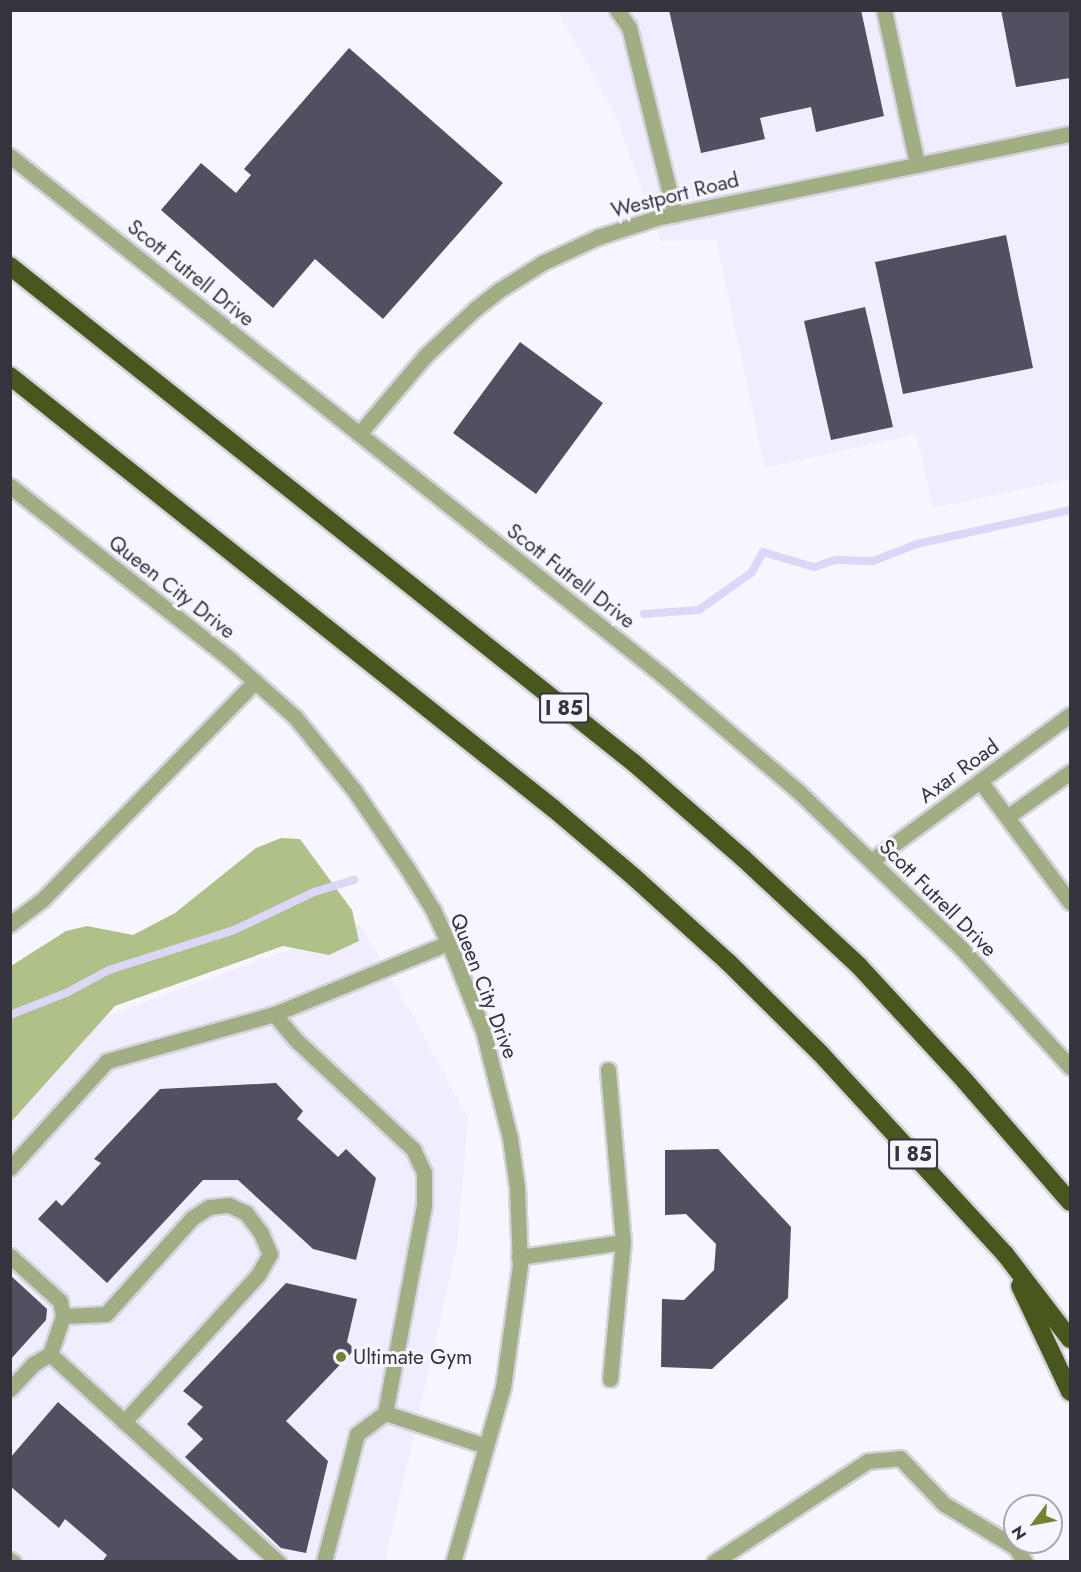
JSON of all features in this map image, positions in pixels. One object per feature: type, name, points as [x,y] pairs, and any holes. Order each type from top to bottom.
[{"type":"highway","name":"I 85","points":[[10,266],[624,756],[744,859],[859,966],[965,1081],[1071,1202]]},
{"type":"highway","name":"I 85","points":[[10,376],[554,809],[728,962],[820,1053],[1005,1254],[1071,1339]]},
{"type":"highway","points":[[1005,1254],[1071,1392]]},
{"type":"street","points":[[616,10],[629,27],[675,214]]},
{"type":"street","points":[[884,10],[917,164]]},
{"type":"street","name":"Westport Road","points":[[359,434],[426,355],[501,289],[542,263],[598,237],[675,214],[1071,134]]},
{"type":"street","name":"Scott Futrell Drive","points":[[10,156],[663,675],[799,792],[871,861],[962,949],[1071,1067]]},
{"type":"street","name":"Queen City Drive","points":[[10,486],[255,682],[295,717],[354,790],[407,868],[448,942],[483,1030],[510,1138],[517,1187],[519,1257],[511,1345],[503,1387],[453,1562]]},
{"type":"street","points":[[10,924],[42,900],[255,682]]},
{"type":"street","name":"Axar Road","points":[[871,861],[1071,715]]},
{"type":"street","points":[[1007,817],[1071,772]]},
{"type":"street","points":[[980,781],[1071,902]]},
{"type":"street","points":[[10,1168],[107,1061],[274,1014],[448,942]]},
{"type":"street","points":[[274,1014],[296,1040],[413,1149],[424,1173],[424,1205],[385,1413],[357,1434],[324,1562]]},
{"type":"street","points":[[609,1070],[623,1242],[610,1379]]},
{"type":"street","points":[[63,1316],[106,1314],[192,1218],[209,1207],[229,1205],[246,1213],[261,1233],[270,1254],[258,1275],[124,1422]]},
{"type":"street","points":[[519,1257],[623,1242]]},
{"type":"street","points":[[10,1256],[60,1301],[63,1316],[50,1354],[33,1364],[10,1389]]},
{"type":"street","points":[[50,1354],[278,1562]]},
{"type":"street","points":[[385,1413],[486,1446]]},
{"type":"street","points":[[714,1562],[868,1461],[900,1458],[944,1504],[1015,1547],[1025,1562]]},
{"type":"shaded area","points":[[558,11],[1070,11],[1070,479],[933,508],[916,434],[765,468],[716,239],[660,241],[617,118]]},
{"type":"shaded area","points":[[360,924],[417,1023],[468,1119],[457,1246],[385,1561],[11,1562],[11,1051]]},
{"type":"green space","points":[[281,838],[300,839],[352,910],[359,941],[329,955],[283,946],[115,1006],[11,1122],[11,966],[66,931],[87,926],[133,935],[175,913],[256,848]]},
{"type":"building","points":[[669,10],[861,10],[884,116],[816,132],[811,107],[760,118],[765,139],[701,153]]},
{"type":"building","points":[[1001,10],[1070,10],[1070,78],[1016,87]]},
{"type":"building","points":[[349,48],[503,183],[383,319],[315,259],[273,308],[161,210],[201,163],[236,193],[251,175],[244,169]]},
{"type":"building","points":[[1006,235],[1033,368],[903,394],[875,262]]},
{"type":"building","points":[[865,307],[893,427],[831,440],[804,321]]},
{"type":"building","points":[[520,342],[603,403],[536,494],[453,433]]},
{"type":"building","points":[[276,1083],[303,1111],[297,1119],[338,1157],[346,1149],[376,1178],[356,1260],[313,1249],[238,1180],[203,1180],[107,1283],[38,1219],[56,1200],[62,1206],[101,1163],[94,1159],[160,1089]]},
{"type":"building","points":[[718,1149],[791,1227],[788,1298],[712,1369],[661,1367],[662,1299],[684,1300],[714,1270],[716,1244],[686,1214],[665,1215],[665,1150]]},
{"type":"building","points":[[10,1275],[47,1309],[46,1320],[10,1360]]},
{"type":"building","points":[[286,1283],[357,1299],[347,1342],[355,1349],[286,1421],[328,1461],[306,1553],[281,1548],[185,1457],[203,1439],[187,1424],[203,1407],[183,1391]]},
{"type":"building","points":[[58,1402],[241,1562],[102,1562],[107,1555],[65,1519],[59,1528],[10,1486],[10,1458]]},
{"type":"waterway","points":[[644,614],[699,610],[752,572],[763,552],[814,567],[836,560],[873,561],[917,544],[1070,510]]},
{"type":"waterway","points":[[10,1015],[68,992],[109,970],[234,930],[314,892],[354,880]]},
{"type":"place","name":"Ultimate Gym","points":[[341,1357]]}]
